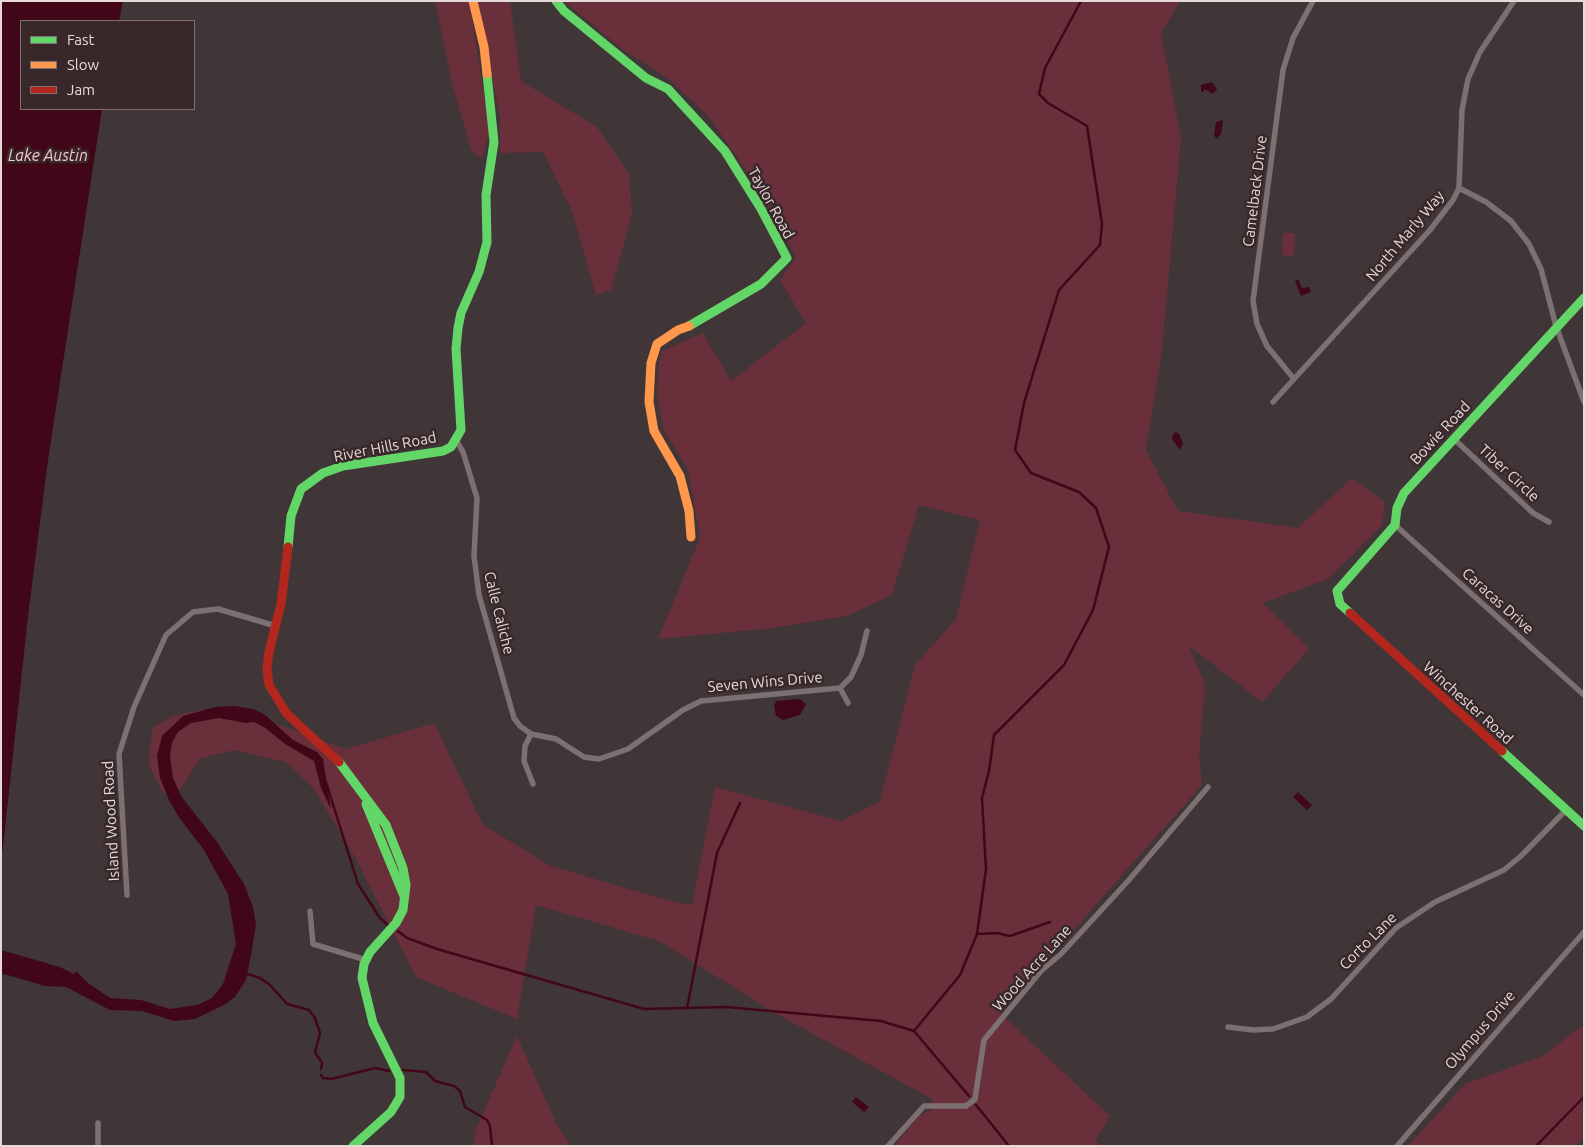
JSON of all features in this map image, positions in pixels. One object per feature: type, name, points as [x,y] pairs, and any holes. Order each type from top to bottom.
[{"type":"street","name":"River Hills Road","points":[[353,1146],[396,1106],[401,1087],[400,1078],[368,1009],[362,978],[370,952],[396,923],[403,910],[405,898],[360,790],[337,760],[287,714],[277,701],[269,685],[267,669],[269,652],[281,604],[291,516],[301,489],[323,473],[343,466],[434,453],[451,447],[456,440],[462,423],[457,366],[458,328],[461,313],[479,272],[487,242],[486,195],[494,142],[484,47],[473,1]]},
{"type":"street","name":"Taylor Road","points":[[556,1],[564,11],[646,78],[668,88],[726,151],[760,207],[787,258],[761,284],[699,322],[678,330],[657,344],[651,363],[649,402],[654,431],[680,476],[689,511],[691,537]]},
{"type":"street","name":"Camelback Drive","points":[[1294,378],[1267,346],[1257,324],[1253,301],[1283,70],[1293,38],[1313,1]]},
{"type":"street","name":"North Marly Way","points":[[1273,402],[1430,230],[1459,188],[1462,110],[1468,79],[1480,52],[1514,1]]},
{"type":"street","points":[[1459,188],[1486,202],[1511,221],[1529,244],[1541,270],[1556,326],[1584,402]]},
{"type":"street","name":"Bowie Road","points":[[1337,598],[1337,591],[1395,525],[1397,508],[1404,493],[1556,326],[1584,298]]},
{"type":"street","name":"Tiber Circle","points":[[1454,439],[1533,513],[1549,522]]},
{"type":"street","name":"Calle Caliche","points":[[456,440],[463,452],[477,498],[474,556],[478,595],[514,718],[520,726],[531,734]]},
{"type":"street","name":"Caracas Drive","points":[[1395,525],[1584,695]]},
{"type":"street","name":"Winchester Road","points":[[1337,598],[1340,604],[1352,616],[1584,826]]},
{"type":"street","name":"Island Wood Road","points":[[128,895],[119,754],[134,707],[166,635],[193,612],[218,609],[276,626]]},
{"type":"street","name":"Seven Wins Drive","points":[[531,734],[556,739],[575,753],[591,759],[599,759],[628,749],[683,710],[701,701],[840,688],[851,678],[861,655],[867,631]]},
{"type":"street","points":[[840,688],[848,703]]},
{"type":"street","points":[[531,734],[525,746],[524,761],[533,784]]},
{"type":"street","name":"Wood Acre Lane","points":[[888,1146],[924,1106],[966,1106],[975,1099],[984,1040],[1042,971],[1061,954],[1128,880],[1208,787]]},
{"type":"street","name":"Corto Lane","points":[[1228,1027],[1253,1030],[1273,1029],[1307,1017],[1330,999],[1396,928],[1435,902],[1504,870],[1521,856],[1566,810]]},
{"type":"street","points":[[310,911],[313,944],[366,960]]},
{"type":"street","name":"Olympus Drive","points":[[1397,1146],[1584,932]]},
{"type":"street","points":[[98,1123],[98,1146]]},
{"type":"shaded area","points":[[435,1],[469,1],[490,130],[482,158],[472,152],[453,87]]},
{"type":"shaded area","points":[[477,1],[510,1],[521,81],[597,127],[629,174],[632,214],[611,290],[596,295],[572,211],[543,152],[500,153],[500,117]]},
{"type":"shaded area","points":[[564,1],[1180,1],[1161,33],[1181,139],[1162,350],[1146,450],[1178,511],[1298,528],[1352,478],[1385,502],[1382,525],[1328,579],[1263,603],[1309,649],[1262,702],[1189,646],[1205,685],[1199,757],[1202,785],[1000,1013],[1110,1116],[1095,1141],[1103,1146],[894,1146],[920,1115],[931,1110],[932,1099],[777,1014],[659,941],[536,905],[517,1019],[416,977],[356,859],[314,789],[286,762],[234,750],[201,758],[181,788],[163,793],[148,763],[153,727],[176,715],[208,709],[256,717],[346,749],[434,723],[483,825],[551,866],[670,901],[692,905],[715,787],[841,821],[880,801],[915,665],[956,619],[980,520],[919,505],[892,595],[847,616],[773,628],[658,639],[700,538],[688,469],[664,431],[657,394],[659,363],[662,351],[703,333],[731,381],[806,323],[780,281],[796,257],[762,194],[710,118],[669,79],[621,48]]},
{"type":"shaded area","points":[[1283,233],[1295,233],[1294,256],[1282,255]]},
{"type":"shaded area","points":[[1584,1024],[1584,1138],[1576,1146],[1408,1146],[1465,1084],[1543,1056]]},
{"type":"shaded area","points":[[517,1036],[557,1125],[570,1143],[566,1146],[473,1146],[476,1129]]},
{"type":"water","name":"Lake Austin","points":[[1,1],[123,1],[119,20],[20,20],[20,110],[102,110],[48,460],[28,616],[1,865]]},
{"type":"water","points":[[1212,82],[1217,89],[1213,94],[1204,89],[1204,92],[1201,92],[1201,85]]},
{"type":"water","points":[[1223,120],[1221,134],[1216,139],[1214,135],[1216,122]]},
{"type":"water","points":[[1298,279],[1302,288],[1309,287],[1311,292],[1301,296],[1295,281]]},
{"type":"water","points":[[1176,432],[1183,443],[1180,450],[1172,439],[1173,434]]},
{"type":"water","points":[[800,699],[806,704],[800,715],[783,720],[776,716],[774,706],[776,701]]},
{"type":"water","points":[[235,706],[253,709],[264,714],[293,740],[317,752],[323,759],[331,809],[321,788],[314,761],[285,744],[264,727],[254,722],[246,723],[219,718],[191,723],[178,732],[172,743],[170,756],[173,778],[181,796],[217,842],[244,884],[253,907],[256,925],[246,980],[235,997],[224,1005],[195,1019],[174,1021],[142,1011],[110,1010],[66,987],[45,986],[4,974],[1,975],[1,950],[60,967],[74,974],[76,971],[88,983],[110,998],[141,1000],[170,1009],[197,1005],[212,998],[223,984],[236,944],[228,894],[204,850],[178,816],[169,800],[160,778],[157,756],[162,736],[183,716],[215,707]]},
{"type":"water","points":[[1298,792],[1312,805],[1307,810],[1293,797]]},
{"type":"water","points":[[856,1097],[869,1107],[864,1112],[852,1102]]},
{"type":"waterway","points":[[914,1031],[960,975],[977,934],[986,869],[982,798],[989,771],[994,735],[1064,665],[1093,610],[1109,547],[1096,508],[1079,492],[1031,473],[1015,450],[1024,403],[1059,290],[1100,245],[1102,224],[1087,126],[1048,103],[1039,94],[1045,68],[1081,1]]},
{"type":"waterway","points":[[326,782],[358,884],[380,918],[389,926]]},
{"type":"waterway","points":[[687,1008],[717,853],[740,803]]},
{"type":"waterway","points":[[977,934],[997,933],[1010,936],[1050,922]]},
{"type":"waterway","points":[[398,931],[407,938],[437,949],[644,1009],[726,1007],[881,1021],[914,1031],[969,1096]]},
{"type":"waterway","points":[[245,973],[260,978],[269,984],[287,1004],[309,1010],[315,1018],[320,1033],[315,1052],[322,1063],[321,1069]]},
{"type":"waterway","points":[[321,1075],[323,1078],[331,1079],[375,1068],[389,1071]]},
{"type":"waterway","points":[[403,1070],[426,1072],[435,1081],[454,1086],[460,1091],[465,1107],[487,1120],[490,1126],[492,1146]]},
{"type":"waterway","points":[[1536,1146],[1584,1097]]},
{"type":"waterway","points":[[976,1105],[1009,1146]]},
{"type":"traffic: fast","points":[[556,1],[564,11],[646,78],[668,89],[725,151],[760,207],[787,258],[761,284],[689,326]]},
{"type":"traffic: fast","points":[[288,547],[291,516],[301,489],[323,473],[343,466],[443,451],[451,447],[461,430],[456,349],[458,328],[461,313],[479,272],[487,242],[486,195],[494,142],[487,74]]},
{"type":"traffic: fast","points":[[1350,613],[1340,604],[1337,591],[1395,525],[1397,508],[1404,493],[1584,298]]},
{"type":"traffic: fast","points":[[1502,751],[1584,826]]},
{"type":"traffic: fast","points":[[339,762],[386,825],[403,868],[406,885],[403,910],[396,923],[370,952],[364,964],[362,978],[373,1023],[400,1078],[400,1097],[391,1112],[353,1146]]},
{"type":"traffic: fast","points":[[366,804],[404,896]]},
{"type":"traffic: slow","points":[[473,1],[484,47],[487,74]]},
{"type":"traffic: slow","points":[[689,326],[678,330],[657,344],[651,363],[649,402],[654,431],[680,476],[689,511],[691,537]]},
{"type":"traffic: jam","points":[[288,547],[281,604],[269,652],[267,669],[269,685],[287,714],[339,762]]},
{"type":"traffic: jam","points":[[1350,613],[1502,751]]}]
